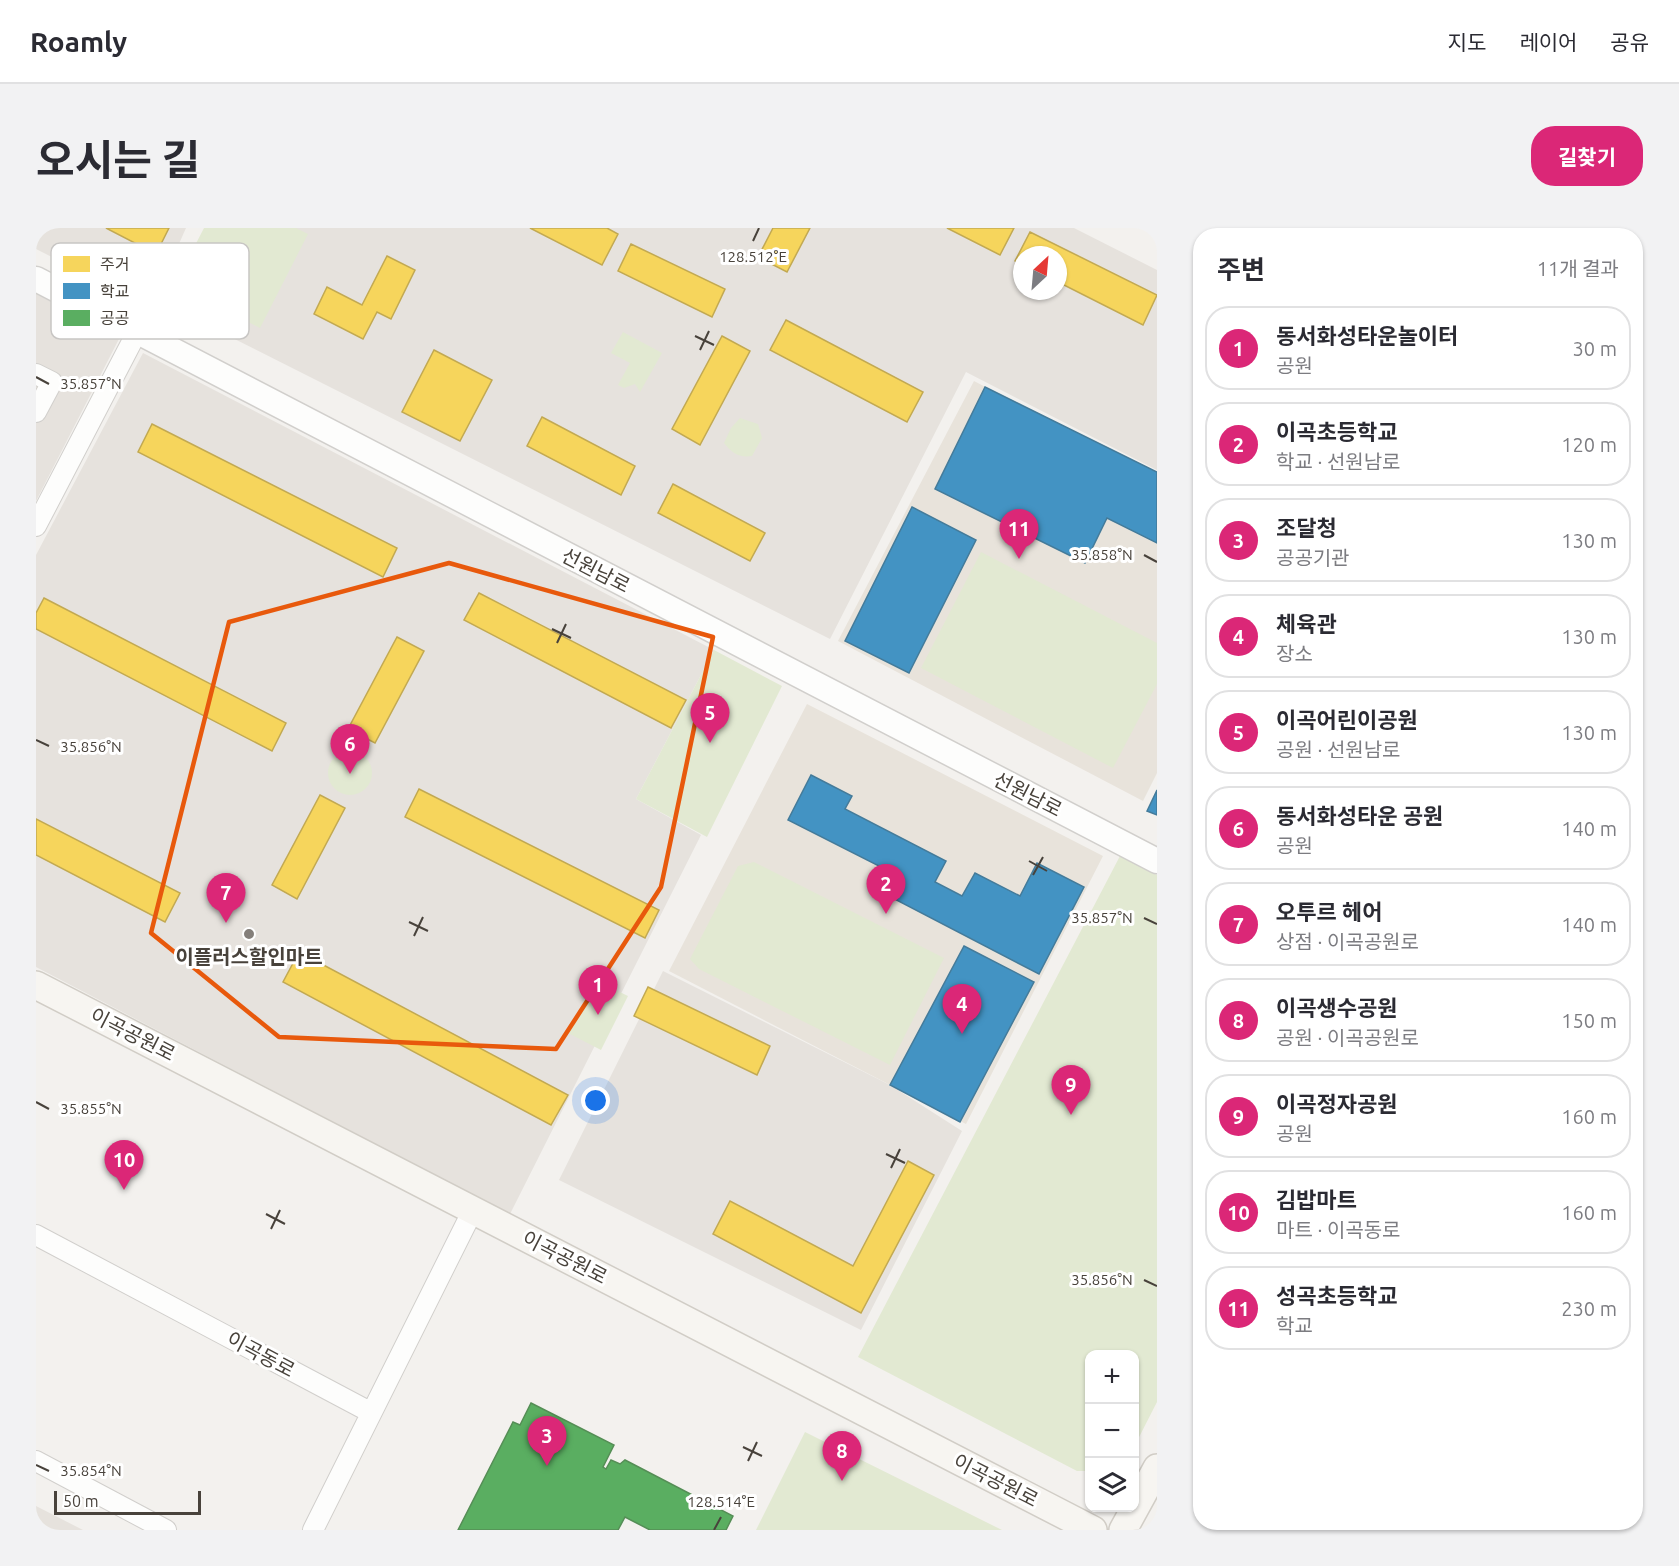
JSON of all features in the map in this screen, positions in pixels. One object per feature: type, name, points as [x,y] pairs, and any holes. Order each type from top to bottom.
[{"type":"main road","name":"이곡공원로","points":[[36,985],[1093,1530]]},
{"type":"main road","points":[[1124,1530],[1157,1468]]},
{"type":"street","name":"선원남로","points":[[36,279],[51,287]]},
{"type":"street","points":[[36,526],[133,339]]},
{"type":"street","name":"선원남로","points":[[150,339],[1157,861]]},
{"type":"street","points":[[36,374],[52,382],[36,412]]},
{"type":"street","points":[[313,1530],[473,1210]]},
{"type":"street","name":"이곡동로","points":[[36,1235],[370,1412]]},
{"type":"street","points":[[36,1461],[166,1530]]},
{"type":"highlighted area","points":[[449,563],[713,637],[661,887],[556,1049],[279,1037],[151,933],[229,622]]},
{"type":"shaded area","points":[[36,228],[186,228],[179,243],[51,243],[51,257],[36,249]]},
{"type":"shaded area","points":[[213,228],[1074,228],[1157,270],[1157,470],[966,372],[830,639],[235,339],[249,339],[249,243],[206,243]]},
{"type":"shaded area","points":[[36,294],[51,302],[51,339],[119,339],[36,501]]},
{"type":"shaded area","points":[[143,353],[714,650],[636,799],[701,835],[510,1214],[36,967],[36,555]]},
{"type":"shaded area","points":[[974,381],[1157,477],[1157,773],[1143,801],[838,641]]},
{"type":"shaded area","points":[[807,704],[1103,856],[966,1124],[669,971]]},
{"type":"shaded area","points":[[663,971],[890,1085],[962,1131],[861,1330],[559,1180]]},
{"type":"shaded area","points":[[36,1506],[83,1530],[36,1530]]},
{"type":"green space","points":[[204,228],[296,228],[308,234],[260,328],[249,322],[249,243],[196,243]]},
{"type":"green space","points":[[623,332],[662,353],[640,392],[635,384],[624,388],[618,385],[630,363],[611,353]]},
{"type":"green space","points":[[740,418],[758,424],[762,438],[752,456],[736,454],[724,443],[731,428]]},
{"type":"green space","points":[[981,552],[1157,643],[1157,684],[1113,768],[921,668]]},
{"type":"green space","points":[[714,650],[782,686],[707,837],[636,799]]},
{"type":"green space","points":[[350,751],[365,758],[372,773],[365,788],[350,795],[335,788],[328,773],[335,758]]},
{"type":"green space","points":[[1120,856],[1157,875],[1157,1402],[1139,1437],[1139,1350],[1085,1350],[1085,1471],[1077,1471],[858,1357]]},
{"type":"green space","points":[[754,862],[944,958],[890,1065],[699,969],[690,959],[738,866]]},
{"type":"green space","points":[[595,980],[628,996],[601,1050],[568,1033]]},
{"type":"green space","points":[[805,1432],[1002,1530],[756,1530]]},
{"type":"building: 주거","points":[[106,228],[169,228],[162,243],[135,243]]},
{"type":"building: 주거","points":[[530,228],[607,228],[618,234],[602,265]]},
{"type":"building: 주거","points":[[773,228],[810,228],[787,272],[758,257]]},
{"type":"building: 주거","points":[[947,228],[1014,228],[1000,255]]},
{"type":"building: 주거","points":[[1030,232],[1058,246],[1023,246]]},
{"type":"building: 주거","points":[[631,244],[725,289],[712,317],[618,271]]},
{"type":"building: 주거","points":[[1067,250],[1157,295],[1143,325],[1067,287]]},
{"type":"building: 주거","points":[[387,256],[415,270],[391,319],[377,312],[363,339],[314,314],[327,287],[362,305]]},
{"type":"building: 주거","points":[[786,320],[923,392],[907,422],[770,350]]},
{"type":"building: 주거","points":[[722,336],[750,351],[700,445],[672,429]]},
{"type":"building: 주거","points":[[434,350],[492,380],[460,441],[402,412]]},
{"type":"building: 주거","points":[[542,417],[635,466],[621,495],[527,446]]},
{"type":"building: 주거","points":[[152,424],[397,548],[383,577],[138,452]]},
{"type":"building: 주거","points":[[673,484],[765,533],[750,561],[658,513]]},
{"type":"building: 주거","points":[[479,593],[686,700],[671,728],[464,620]]},
{"type":"building: 주거","points":[[44,598],[286,723],[272,751],[36,629],[36,613]]},
{"type":"building: 주거","points":[[397,637],[424,651],[375,743],[348,729]]},
{"type":"building: 주거","points":[[419,789],[659,910],[645,938],[405,817]]},
{"type":"building: 주거","points":[[320,795],[345,808],[297,899],[272,885]]},
{"type":"building: 주거","points":[[36,819],[180,893],[165,922],[36,855]]},
{"type":"building: 주거","points":[[299,952],[568,1095],[551,1125],[283,982]]},
{"type":"building: 주거","points":[[648,987],[770,1046],[757,1075],[634,1016]]},
{"type":"building: 주거","points":[[908,1161],[934,1175],[861,1313],[713,1234],[730,1201],[853,1266]]},
{"type":"building: 학교","points":[[985,387],[1157,472],[1157,543],[1107,518],[1085,563],[935,489]]},
{"type":"building: 학교","points":[[912,507],[976,540],[909,673],[845,641]]},
{"type":"building: 학교","points":[[811,775],[852,796],[845,809],[946,861],[935,882],[962,896],[975,873],[1020,896],[1037,863],[1084,887],[1039,974],[881,892],[891,872],[788,820]]},
{"type":"building: 학교","points":[[1157,790],[1157,815],[1147,811]]},
{"type":"building: 학교","points":[[964,946],[1034,982],[960,1122],[890,1085]]},
{"type":"building: 공공","points":[[531,1403],[614,1445],[603,1467],[606,1469],[611,1460],[620,1464],[625,1460],[733,1516],[726,1530],[650,1530],[625,1517],[618,1530],[458,1530],[513,1422],[520,1425]]},
{"type":"place","name":"성곡초등학교","points":[[1019,559]]},
{"type":"place","name":"이곡어린이공원","points":[[710,743]]},
{"type":"place","name":"동서화성타운 공원","points":[[350,774]]},
{"type":"place","name":"이곡초등학교","points":[[886,914]]},
{"type":"place","name":"오투르 헤어","points":[[226,923]]},
{"type":"place","name":"이플러스할인마트","points":[[249,934]]},
{"type":"place","name":"동서화성타운놀이터","points":[[598,1015]]},
{"type":"place","name":"체육관","points":[[962,1034]]},
{"type":"place","name":"이곡정자공원","points":[[1071,1115]]},
{"type":"place","name":"김밥마트","points":[[124,1190]]},
{"type":"place","name":"조달청","points":[[547,1466]]},
{"type":"place","name":"이곡생수공원","points":[[842,1481]]}]
